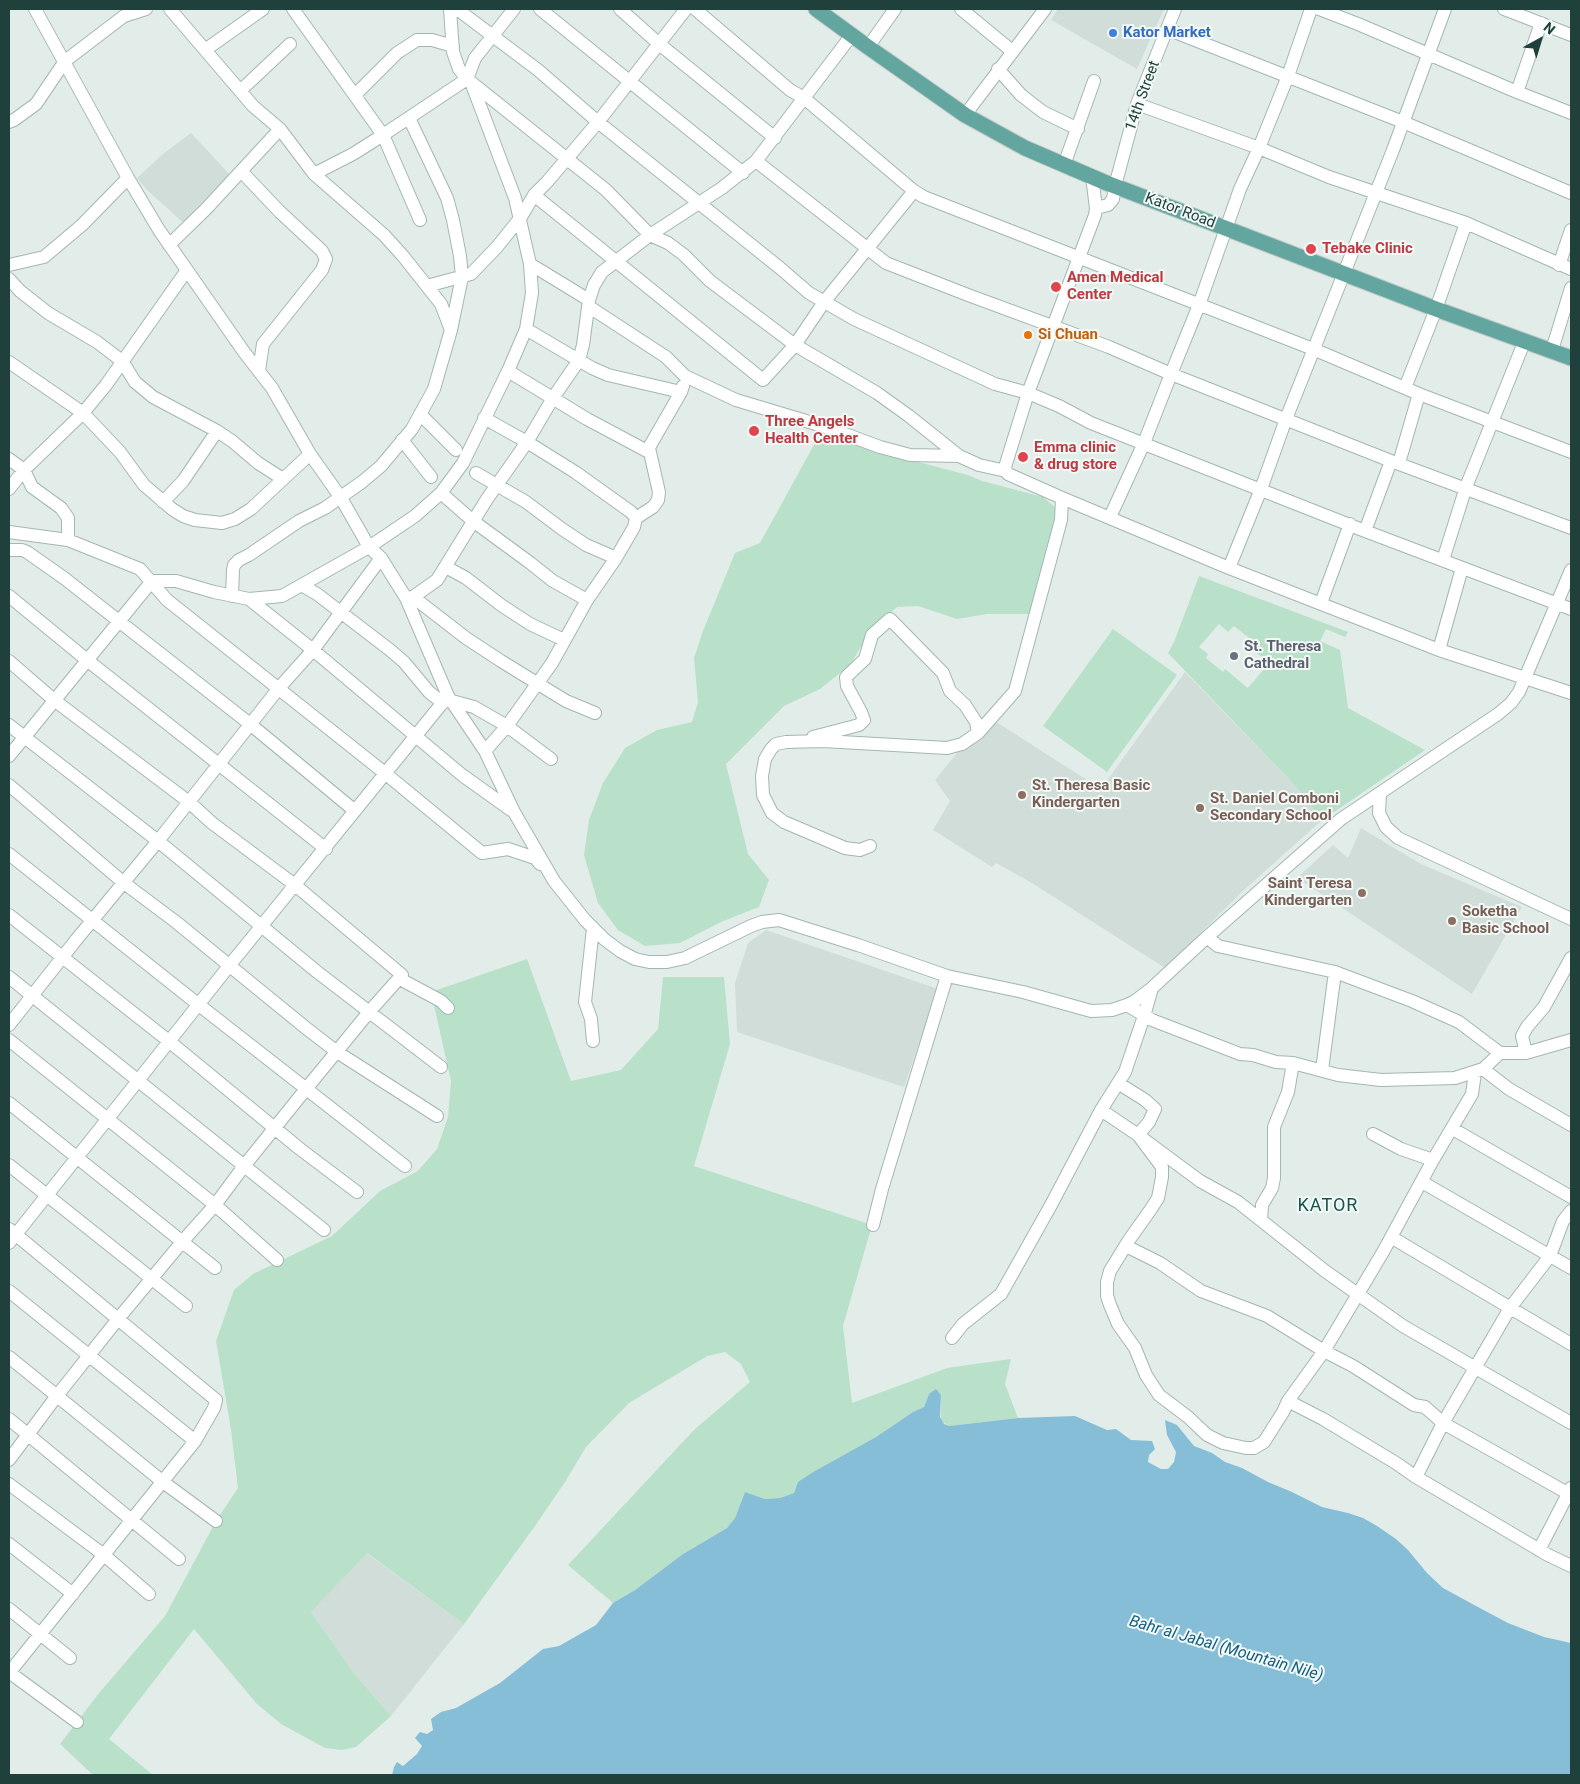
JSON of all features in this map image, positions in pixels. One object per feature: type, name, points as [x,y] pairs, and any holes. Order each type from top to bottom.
[{"type":"main road","name":"Kator Road","points":[[816,9],[851,36],[965,115],[1019,145],[1115,186],[1571,358]]},
{"type":"street","points":[[36,9],[128,178],[169,245],[287,412],[310,454],[341,498],[369,547],[381,558],[409,598],[448,700],[485,751],[514,812],[554,881],[593,928],[620,951],[635,958],[649,962],[667,962],[685,958],[751,926],[762,922],[779,920],[947,976],[1023,992],[1091,1011],[1112,1010],[1135,1002],[1207,936],[1341,819],[1498,714],[1511,703],[1519,692],[1571,570]]},
{"type":"street","points":[[9,122],[41,99],[54,74],[65,61],[124,16],[146,9]]},
{"type":"street","points":[[170,9],[240,92],[280,129],[314,174],[384,235],[403,256],[441,304],[451,330]]},
{"type":"street","points":[[205,50],[263,9]]},
{"type":"street","points":[[293,9],[383,135],[420,220]]},
{"type":"street","points":[[152,581],[176,581],[249,599],[282,596],[369,547],[415,516],[440,493],[462,463],[508,371],[526,329],[532,292],[530,264],[521,217],[469,81],[458,65],[453,46],[450,9]]},
{"type":"street","points":[[457,9],[538,70],[598,122],[780,268],[809,294],[854,318],[995,384],[1028,393],[1059,406],[1091,423],[1365,531],[1571,608]]},
{"type":"street","points":[[314,174],[352,154],[469,81],[475,58],[514,9]]},
{"type":"street","points":[[540,9],[743,172]]},
{"type":"street","points":[[620,9],[658,43],[775,138]]},
{"type":"street","points":[[427,286],[471,274],[498,247],[521,217],[534,195],[598,122],[686,9]]},
{"type":"street","points":[[695,9],[790,90],[804,98],[914,191],[924,197],[1313,349],[1419,394],[1571,452]]},
{"type":"street","points":[[868,48],[895,9]]},
{"type":"street","points":[[961,9],[1012,51]]},
{"type":"street","points":[[965,115],[1045,9]]},
{"type":"street","name":"14th Street","points":[[1096,208],[1108,205],[1114,195],[1137,104],[1176,9]]},
{"type":"street","points":[[1110,517],[1144,443],[1172,374],[1199,305],[1225,228],[1288,76],[1311,9]]},
{"type":"street","points":[[1319,9],[1571,113]]},
{"type":"street","points":[[1229,568],[1343,272],[1376,193],[1445,9]]},
{"type":"street","points":[[1504,9],[1571,35]]},
{"type":"street","points":[[1517,92],[1541,24]]},
{"type":"street","points":[[1167,29],[1403,122],[1571,193]]},
{"type":"street","points":[[409,598],[437,580],[473,521],[527,442],[553,398],[579,360],[583,345],[588,303],[594,284],[602,272],[650,235],[756,162],[851,36]]},
{"type":"street","points":[[355,95],[397,53],[417,40],[432,40],[453,46]]},
{"type":"street","points":[[240,92],[290,44]]},
{"type":"street","points":[[998,69],[1021,95],[1043,112],[1078,129]]},
{"type":"street","points":[[469,81],[606,190],[650,235],[684,254],[710,281],[795,345],[877,393],[959,456],[979,465],[1006,471],[1008,474],[1062,498],[1229,568],[1439,650],[1571,693]]},
{"type":"street","points":[[1064,165],[1094,81]]},
{"type":"street","points":[[1137,104],[1259,148],[1329,177],[1466,223],[1565,267],[1571,230]]},
{"type":"street","points":[[232,596],[232,570],[234,565],[299,521],[341,498],[375,471],[412,428],[434,390],[451,330],[462,277],[455,229],[447,198],[408,118]]},
{"type":"street","points":[[169,245],[206,209],[280,129]]},
{"type":"street","points":[[756,162],[886,263],[1109,347],[1172,374],[1395,462],[1466,487],[1571,528]]},
{"type":"street","points":[[241,171],[284,216],[322,251],[326,259],[322,270],[264,342],[261,349],[259,370]]},
{"type":"street","points":[[1006,471],[1005,467],[1028,393],[1096,208],[1092,177]]},
{"type":"street","points":[[9,265],[44,257],[82,225],[128,178]]},
{"type":"street","points":[[534,195],[763,380],[795,345],[824,302],[914,191]]},
{"type":"street","points":[[1405,388],[1466,223]]},
{"type":"street","points":[[530,264],[666,357],[686,376],[736,400],[910,455],[929,457],[959,456]]},
{"type":"street","points":[[9,489],[24,470],[83,413],[187,270]]},
{"type":"street","points":[[9,279],[20,291],[48,313],[97,342],[122,361],[135,382],[153,397],[232,441],[258,463],[283,479]]},
{"type":"street","points":[[1552,350],[1571,288]]},
{"type":"street","points":[[526,329],[592,368],[608,375],[681,392]]},
{"type":"street","points":[[1443,560],[1466,487],[1525,340]]},
{"type":"street","points":[[9,362],[83,413],[120,452],[144,485],[183,516],[195,520],[222,523],[235,519],[251,509],[310,454]]},
{"type":"street","points":[[508,371],[586,419],[648,451],[681,392],[686,376]]},
{"type":"street","points":[[1365,531],[1395,462],[1419,394]]},
{"type":"street","points":[[420,414],[456,450]]},
{"type":"street","points":[[484,418],[527,442],[602,490],[636,518]]},
{"type":"street","points":[[163,502],[183,480],[216,431]]},
{"type":"street","points":[[402,440],[431,476]]},
{"type":"street","points":[[485,751],[507,726],[538,685],[586,600],[616,558],[634,527],[636,518],[653,507],[658,500],[659,492],[649,448]]},
{"type":"street","points":[[9,459],[24,470],[32,487],[61,508],[68,518],[68,540]]},
{"type":"street","points":[[476,473],[526,502],[586,545],[616,558]]},
{"type":"street","points":[[440,493],[473,521],[552,581],[586,600]]},
{"type":"street","points":[[870,846],[860,850],[845,848],[784,822],[772,812],[763,795],[762,776],[765,759],[776,744],[823,741],[895,744],[940,749],[962,744],[978,733],[1015,691],[1061,520],[1062,498]]},
{"type":"street","points":[[1320,603],[1350,524]]},
{"type":"street","points":[[9,532],[68,540],[140,569],[167,600],[279,688],[482,853],[508,849],[535,858],[593,928],[585,1002],[594,1041]]},
{"type":"street","points":[[9,550],[27,552],[64,578],[250,724],[356,812]]},
{"type":"street","points":[[9,1025],[158,842],[279,688],[313,650],[381,558]]},
{"type":"street","points":[[446,567],[466,578],[530,624],[564,640]]},
{"type":"street","points":[[1439,650],[1462,568]]},
{"type":"street","points":[[9,756],[152,581]]},
{"type":"street","points":[[302,586],[342,612],[390,650],[404,662],[429,692],[448,700],[474,707],[507,726],[551,758]]},
{"type":"street","points":[[9,596],[326,849]]},
{"type":"street","points":[[409,598],[538,685],[566,701],[594,713]]},
{"type":"street","points":[[249,599],[462,775],[514,812]]},
{"type":"street","points":[[794,742],[861,724],[864,718],[847,686],[846,677],[865,659],[872,635],[890,619],[943,674],[950,691],[965,705],[976,722],[978,733]]},
{"type":"street","points":[[9,661],[54,700],[295,885],[402,975],[369,1012],[274,1128],[215,1205],[118,1319],[56,1396],[29,1436],[9,1460]]},
{"type":"street","points":[[77,1722],[9,1672],[195,1440],[214,1408],[216,1400],[118,1319],[11,1235],[47,1195],[200,1005],[229,966],[263,927],[416,736],[448,700]]},
{"type":"street","points":[[9,725],[158,842],[316,972],[441,1067]]},
{"type":"street","points":[[9,785],[124,882],[337,1052],[437,1116]]},
{"type":"street","points":[[1380,794],[1379,813],[1386,827],[1398,838],[1571,919]]},
{"type":"street","points":[[9,854],[406,1166]]},
{"type":"street","points":[[9,914],[170,1042],[274,1128],[357,1192]]},
{"type":"street","points":[[1207,936],[1218,946],[1335,972],[1412,1001],[1459,1022],[1500,1053],[1526,1053],[1571,1042]]},
{"type":"street","points":[[1526,1053],[1522,1036],[1544,1007],[1571,958]]},
{"type":"street","points":[[1322,1070],[1335,972]]},
{"type":"street","points":[[873,1225],[882,1189],[947,976]]},
{"type":"street","points":[[9,977],[324,1230]]},
{"type":"street","points":[[400,979],[441,1001],[448,1008]]},
{"type":"street","points":[[952,1338],[963,1324],[1001,1294],[1100,1110],[1125,1072],[1152,988]]},
{"type":"street","points":[[1127,1005],[1144,1016],[1240,1054],[1253,1055],[1276,1062],[1293,1062],[1338,1075],[1381,1080],[1455,1078],[1479,1071],[1500,1053]]},
{"type":"street","points":[[9,1040],[215,1205],[277,1260]]},
{"type":"street","points":[[1261,1220],[1262,1205],[1272,1188],[1274,1178],[1274,1127],[1288,1092],[1293,1062]]},
{"type":"street","points":[[1479,1071],[1571,1125]]},
{"type":"street","points":[[1138,1135],[1162,1168],[1160,1189],[1154,1204],[1110,1271],[1107,1282],[1107,1296],[1118,1324],[1134,1348],[1146,1375],[1162,1398],[1182,1412],[1207,1435],[1223,1443],[1254,1448],[1264,1442],[1288,1401],[1324,1352],[1472,1094],[1479,1071]]},
{"type":"street","points":[[1118,1083],[1145,1100],[1155,1109],[1149,1122],[1138,1135]]},
{"type":"street","points":[[9,1103],[215,1268]]},
{"type":"street","points":[[1100,1110],[1138,1135],[1200,1181],[1238,1202],[1325,1271],[1403,1326],[1571,1423]]},
{"type":"street","points":[[1452,1129],[1571,1197]]},
{"type":"street","points":[[1373,1134],[1401,1149],[1433,1160]]},
{"type":"street","points":[[9,1165],[186,1306]]},
{"type":"street","points":[[1422,1182],[1571,1268]]},
{"type":"street","points":[[1416,1477],[1443,1423],[1510,1308],[1550,1256],[1563,1221],[1571,1211]]},
{"type":"street","points":[[1391,1237],[1571,1344]]},
{"type":"street","points":[[1126,1246],[1160,1263],[1201,1291],[1266,1316],[1324,1352],[1353,1366],[1414,1405],[1425,1407],[1443,1423],[1570,1492],[1539,1550]]},
{"type":"street","points":[[9,1291],[195,1440]]},
{"type":"street","points":[[9,1358],[163,1482],[216,1521]]},
{"type":"street","points":[[1288,1401],[1323,1419],[1539,1550],[1571,1566]]},
{"type":"street","points":[[9,1420],[179,1559]]},
{"type":"street","points":[[9,1484],[104,1555],[149,1594]]},
{"type":"street","points":[[9,1544],[73,1594]]},
{"type":"street","points":[[9,1609],[70,1658]]},
{"type":"shaded area","name":"Kator Market","points":[[1058,9],[1164,9],[1137,69],[1051,20]]},
{"type":"shaded area","points":[[191,133],[232,177],[187,226],[147,190],[137,178],[163,154]]},
{"type":"shaded area","name":"St. Daniel Comboni Secondary School","points":[[1185,672],[1304,795],[1321,821],[1245,889],[1165,968],[1032,883],[996,863],[992,867],[933,830],[950,801],[935,780],[987,716],[1101,789]]},
{"type":"shaded area","points":[[1361,828],[1421,864],[1522,907],[1472,994],[1297,878],[1333,845],[1348,858]]},
{"type":"shaded area","points":[[766,930],[938,989],[904,1087],[737,1032],[735,983],[748,943]]},
{"type":"shaded area","points":[[366,1553],[464,1624],[391,1716],[353,1672],[311,1612]]},
{"type":"green space","points":[[821,432],[880,452],[1043,497],[1056,508],[1052,543],[1031,614],[987,614],[957,619],[918,606],[897,607],[870,632],[850,665],[820,689],[784,706],[726,764],[748,854],[769,880],[759,907],[721,922],[680,943],[645,946],[618,930],[598,903],[584,855],[589,820],[603,783],[625,748],[657,730],[692,722],[698,702],[694,658],[735,553],[760,543]]},
{"type":"green space","points":[[1199,576],[1348,632],[1345,637],[1326,629],[1320,641],[1340,650],[1348,708],[1425,750],[1321,821],[1304,795],[1168,653]],"holes":[[[1219,624],[1228,632],[1234,626],[1249,638],[1245,643],[1269,663],[1248,688],[1225,669],[1223,672],[1206,658],[1208,654],[1199,647]]]},
{"type":"green space","points":[[1113,629],[1177,675],[1107,772],[1043,726]]},
{"type":"green space","points":[[527,959],[571,1081],[621,1070],[658,1029],[663,977],[724,977],[730,1044],[694,1166],[872,1225],[843,1326],[852,1403],[947,1368],[1011,1359],[1005,1384],[1018,1418],[949,1426],[941,1421],[941,1395],[939,1392],[929,1394],[924,1407],[913,1412],[876,1437],[813,1472],[794,1493],[780,1498],[765,1499],[745,1492],[735,1518],[727,1528],[683,1554],[635,1590],[613,1603],[568,1565],[694,1430],[750,1382],[741,1364],[725,1352],[707,1356],[629,1403],[586,1447],[535,1526],[464,1624],[367,1553],[311,1612],[353,1672],[391,1716],[356,1747],[342,1750],[325,1748],[281,1724],[257,1704],[194,1629],[109,1739],[153,1775],[93,1775],[60,1744],[100,1692],[165,1616],[216,1521],[238,1488],[231,1430],[216,1341],[234,1290],[253,1274],[332,1236],[380,1191],[418,1171],[437,1149],[448,1117],[451,1081],[431,992]]},
{"type":"water","name":"Bahr al Jabal (Mountain Nile)","points":[[936,1389],[941,1395],[940,1417],[944,1424],[949,1426],[1018,1418],[1075,1416],[1107,1430],[1116,1429],[1131,1440],[1152,1441],[1155,1449],[1149,1455],[1148,1462],[1161,1469],[1168,1469],[1174,1462],[1176,1452],[1167,1435],[1165,1420],[1177,1425],[1194,1446],[1212,1453],[1225,1462],[1242,1468],[1322,1507],[1363,1518],[1377,1526],[1408,1550],[1427,1573],[1443,1588],[1508,1623],[1544,1637],[1571,1643],[1571,1775],[392,1775],[397,1762],[403,1766],[417,1754],[422,1746],[415,1738],[420,1732],[427,1734],[433,1730],[431,1719],[441,1712],[456,1708],[500,1683],[543,1649],[559,1646],[596,1625],[613,1603],[635,1590],[683,1554],[727,1528],[735,1518],[745,1492],[765,1499],[780,1498],[794,1493],[798,1482],[813,1472],[876,1437],[913,1412],[924,1407],[929,1394]]},
{"type":"place","name":"Kator Market","points":[[1113,33]]},
{"type":"place","name":"Tebake Clinic","points":[[1311,249]]},
{"type":"place","name":"Amen Medical Center","points":[[1056,287]]},
{"type":"place","name":"Si Chuan","points":[[1028,335]]},
{"type":"place","name":"Three Angels Health Center","points":[[754,431]]},
{"type":"place","name":"Emma clinic & drug store","points":[[1023,457]]},
{"type":"place","name":"St. Theresa Cathedral","points":[[1234,656]]},
{"type":"place","name":"St. Theresa Basic Kindergarten","points":[[1022,795]]},
{"type":"place","name":"St. Daniel Comboni Secondary School","points":[[1200,808]]},
{"type":"place","name":"Saint Teresa Kindergarten","points":[[1362,893]]},
{"type":"place","name":"Soketha Basic School","points":[[1452,921]]},
{"type":"district","name":"KATOR","points":[[1328,1206]]}]
